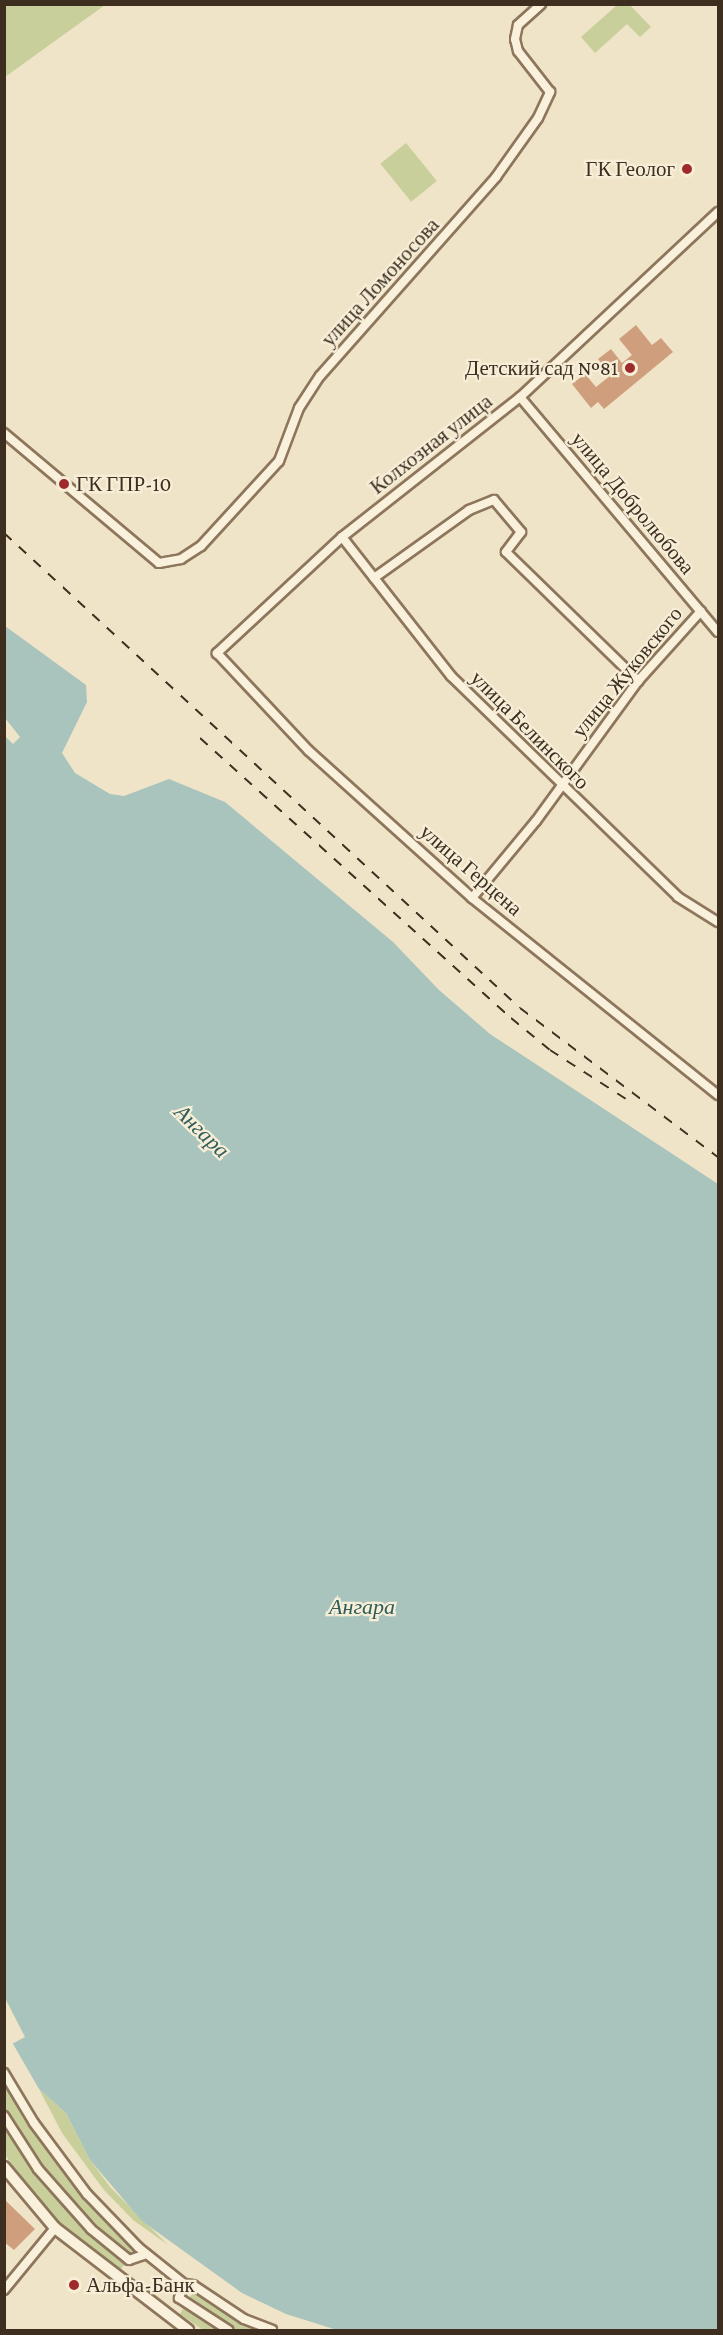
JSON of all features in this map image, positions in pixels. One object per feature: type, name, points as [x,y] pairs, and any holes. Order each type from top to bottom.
[{"type":"street","name":"улица Ломоносова","points":[[4,434],[159,563],[181,559],[201,546],[279,461],[299,408],[320,376],[522,143],[550,92],[518,51],[515,39],[518,25],[541,4]]},
{"type":"street","name":"Колхозная улица","points":[[217,653],[342,537],[520,397],[718,213]]},
{"type":"street","name":"улица Добролюбова","points":[[520,397],[718,632]]},
{"type":"street","points":[[374,578],[469,510],[494,500],[521,532],[506,552],[638,681]]},
{"type":"street","name":"улица Белинского","points":[[342,537],[451,676],[560,786],[678,897],[718,922]]},
{"type":"street","name":"улица Жуковского","points":[[472,898],[560,786],[638,681],[700,611]]},
{"type":"street","name":"улица Герцена","points":[[217,653],[309,751],[472,898],[718,1095]]},
{"type":"street","points":[[4,2073],[34,2123],[87,2194],[146,2254],[184,2284],[193,2285],[244,2319],[272,2331]]},
{"type":"street","points":[[4,2116],[44,2176],[91,2229],[129,2260],[146,2254]]},
{"type":"street","points":[[4,2167],[55,2228],[188,2331]]},
{"type":"street","points":[[4,2290],[55,2228]]},
{"type":"street","points":[[184,2284],[179,2298],[228,2331]]},
{"type":"green space","points":[[5,4],[105,4],[105,5],[5,77]]},
{"type":"green space","points":[[617,5],[630,5],[651,27],[640,37],[627,24],[595,53],[581,37]]},
{"type":"green space","points":[[406,143],[437,181],[411,202],[380,164]]},
{"type":"green space","points":[[4,2081],[78,2188],[135,2248],[129,2255],[66,2196],[43,2167],[5,2109]]},
{"type":"green space","points":[[39,2089],[66,2113],[90,2160],[111,2188],[168,2245],[133,2220],[104,2190],[62,2133]]},
{"type":"green space","points":[[4,2124],[56,2199],[126,2263],[120,2270],[74,2239],[49,2214],[5,2155]]},
{"type":"green space","points":[[196,2290],[230,2315],[264,2330],[237,2330],[227,2325],[188,2299]]},
{"type":"green space","points":[[184,2307],[222,2330],[203,2330],[180,2314]]},
{"type":"water","name":"Ангара","points":[[5,626],[86,685],[87,702],[62,753],[75,773],[110,794],[124,796],[169,779],[225,802],[393,942],[439,990],[490,1034],[718,1184],[718,2330],[337,2330],[286,2314],[242,2293],[142,2221],[90,2160],[66,2113],[39,2089],[5,2030],[4,735],[13,744],[20,737],[5,718]]},
{"type":"pier","points":[[5,1998],[25,2037],[12,2044],[5,2030]]},
{"type":"building","name":"Детский сад №81","points":[[636,325],[652,345],[661,338],[673,352],[604,409],[598,402],[591,408],[572,384],[585,374],[596,387],[611,375],[598,359],[611,349],[622,363],[632,355],[619,339]]},
{"type":"building","points":[[4,2199],[35,2229],[14,2250],[4,2242]]},
{"type":"railway","points":[[4,533],[520,1008],[718,1157]]},
{"type":"railway","points":[[200,738],[511,1018],[550,1050],[626,1099]]},
{"type":"place","name":"ГК Геолог","points":[[687,169]]},
{"type":"place","name":"Детский сад №81","points":[[630,368]]},
{"type":"place","name":"ГК ГПР-10","points":[[64,484]]},
{"type":"place","name":"Альфа-Банк","points":[[74,2285]]}]
